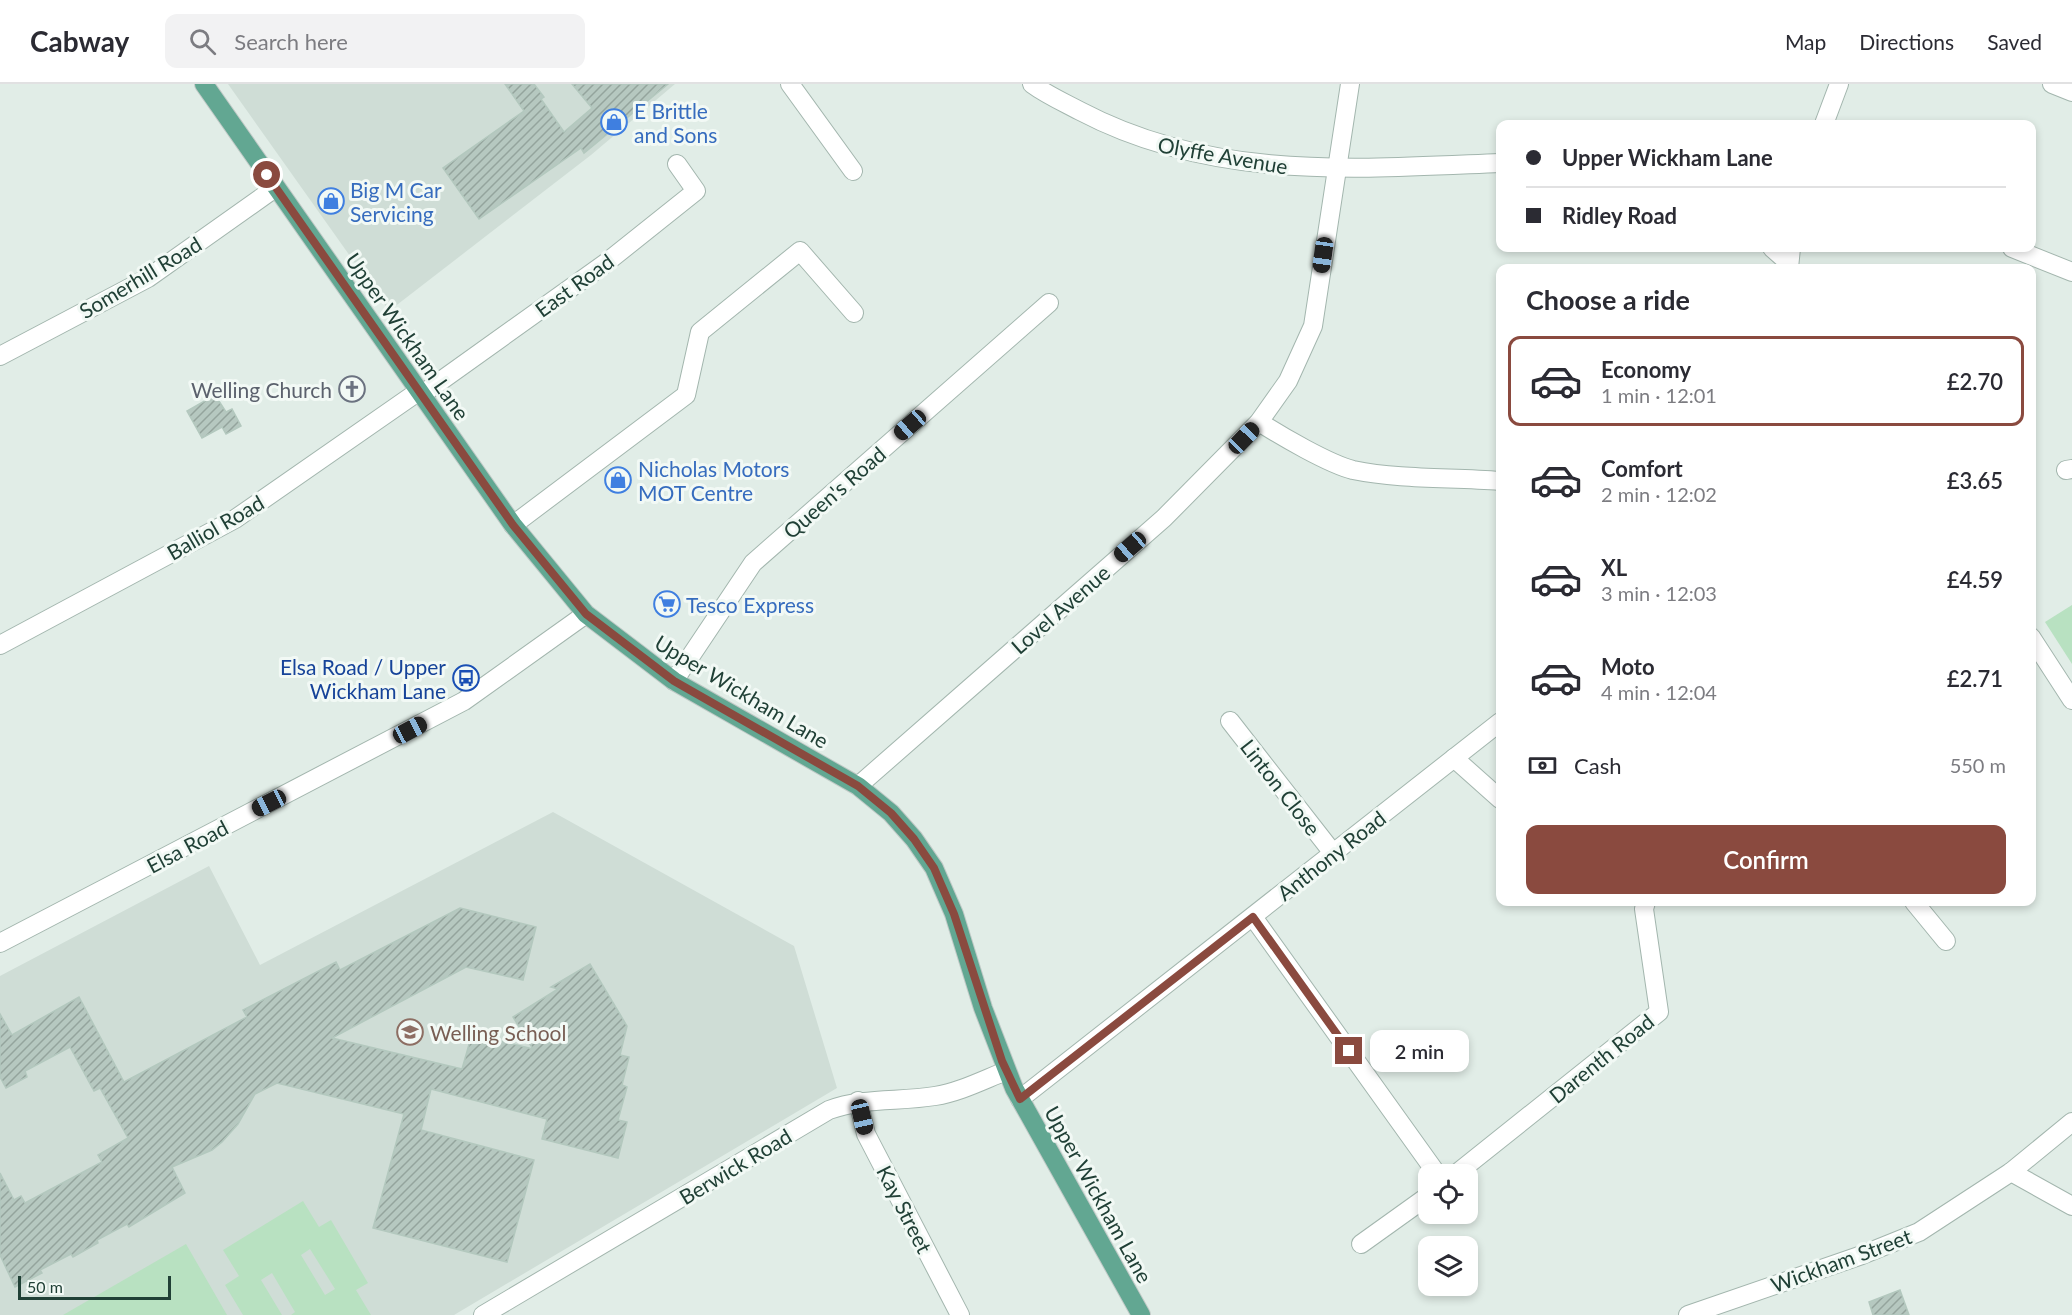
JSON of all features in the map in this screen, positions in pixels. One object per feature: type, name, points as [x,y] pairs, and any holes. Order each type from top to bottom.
[{"type":"main road","name":"Upper Wickham Lane","points":[[204,84],[513,525],[586,614],[674,681],[858,786],[891,813],[934,868],[954,914],[983,1008],[1006,1071],[1141,1315]]},
{"type":"street","points":[[790,84],[853,171]]},
{"type":"street","name":"Olyffe Avenue","points":[[1032,84],[1095,119],[1145,141],[1254,164],[1336,170],[1496,163]]},
{"type":"street","name":"Lovel Avenue","points":[[858,786],[1164,518],[1259,422],[1288,381],[1313,326],[1350,84]]},
{"type":"street","points":[[1826,120],[1839,84]]},
{"type":"street","points":[[2052,84],[2072,92]]},
{"type":"street","name":"East Road","points":[[420,393],[607,262],[646,228],[696,191],[677,164]]},
{"type":"street","name":"Somerhill Road","points":[[0,356],[147,278],[275,188]]},
{"type":"street","points":[[513,525],[686,395],[700,332],[800,251],[854,313]]},
{"type":"street","points":[[2022,252],[2072,272]]},
{"type":"street","name":"Queen's Road","points":[[674,681],[753,563],[1049,303]]},
{"type":"street","name":"Balliol Road","points":[[0,645],[235,519],[420,393]]},
{"type":"street","points":[[1259,422],[1284,438],[1351,469],[1408,478],[1496,481]]},
{"type":"street","name":"Elsa Road","points":[[0,943],[464,701],[586,614]]},
{"type":"street","points":[[2036,645],[2072,700]]},
{"type":"street","name":"Linton Close","points":[[1230,721],[1333,853]]},
{"type":"street","name":"Anthony Road","points":[[1020,1099],[1496,725]]},
{"type":"street","points":[[1454,758],[1496,795]]},
{"type":"street","name":"Darenth Road","points":[[1469,1164],[1659,1012],[1645,906]]},
{"type":"street","points":[[1917,906],[1946,941]]},
{"type":"street","points":[[1253,917],[1430,1164]]},
{"type":"street","name":"Berwick Road","points":[[491,1313],[821,1114],[858,1101],[936,1096],[1006,1071]]},
{"type":"street","name":"Kay Street","points":[[858,1101],[866,1134],[960,1315]]},
{"type":"street","name":"Wickham Street","points":[[1688,1315],[1862,1255],[1919,1232],[2011,1172],[2072,1122]]},
{"type":"street","points":[[2011,1172],[2072,1206]]},
{"type":"street","points":[[1361,1244],[1418,1203]]},
{"type":"shaded area","points":[[228,84],[675,84],[591,155],[389,311]]},
{"type":"shaded area","name":"Welling School","points":[[553,812],[794,946],[837,1088],[454,1315],[0,1315],[0,976],[209,866],[260,965]]},
{"type":"green space","points":[[2072,605],[2072,664],[2045,622]]},
{"type":"green space","points":[[303,1201],[319,1227],[331,1220],[368,1283],[356,1290],[371,1315],[291,1315],[295,1312],[272,1273],[261,1280],[282,1315],[243,1315],[225,1285],[239,1276],[223,1250]],"holes":[[[310,1249],[335,1289],[325,1295],[301,1255]]]},
{"type":"green space","points":[[186,1244],[227,1315],[63,1315]]},
{"type":"building","points":[[505,84],[534,84],[544,97],[541,99],[564,132],[592,108],[572,84],[668,84],[584,153],[581,148],[479,219],[443,168],[524,111]]},
{"type":"building","points":[[215,395],[226,412],[232,409],[241,426],[226,434],[222,427],[202,438],[187,411]]},
{"type":"building","points":[[460,908],[536,927],[523,980],[466,967],[332,1038],[462,1069],[472,1034],[533,1049],[513,1017],[558,989],[551,987],[590,964],[627,1026],[620,1055],[629,1057],[622,1085],[627,1087],[618,1120],[627,1122],[618,1158],[542,1139],[547,1119],[431,1089],[421,1130],[534,1160],[507,1262],[373,1228],[404,1114],[277,1083],[255,1094],[238,1124],[212,1150],[172,1167],[185,1193],[129,1227],[127,1224],[97,1240],[98,1243],[73,1257],[71,1254],[40,1270],[42,1273],[15,1287],[0,1255],[0,1173],[14,1200],[21,1196],[25,1203],[102,1162],[98,1155],[128,1138],[100,1088],[94,1091],[70,1047],[25,1071],[27,1077],[6,1088],[0,1077],[0,1014],[12,1035],[79,997],[124,1082],[247,1017],[243,1010],[336,962],[340,970]]},
{"type":"building","points":[[1900,1290],[1909,1315],[1873,1315],[1869,1302]]},
{"type":"place","name":"E Brittle and Sons","points":[[614,122]]},
{"type":"place","name":"Big M Car Servicing","points":[[331,201]]},
{"type":"place","name":"Welling Church","points":[[352,389]]},
{"type":"place","name":"Nicholas Motors MOT Centre","points":[[618,480]]},
{"type":"place","name":"Tesco Express","points":[[667,604]]},
{"type":"place","name":"Elsa Road / Upper Wickham Lane","points":[[466,678]]},
{"type":"place","name":"Welling School","points":[[410,1032]]},
{"type":"route","points":[[267,175],[513,525],[586,614],[674,681],[858,786],[891,813],[914,839],[934,868],[954,914],[983,1008],[1002,1061],[1020,1099],[1253,917],[1349,1051]]}]
